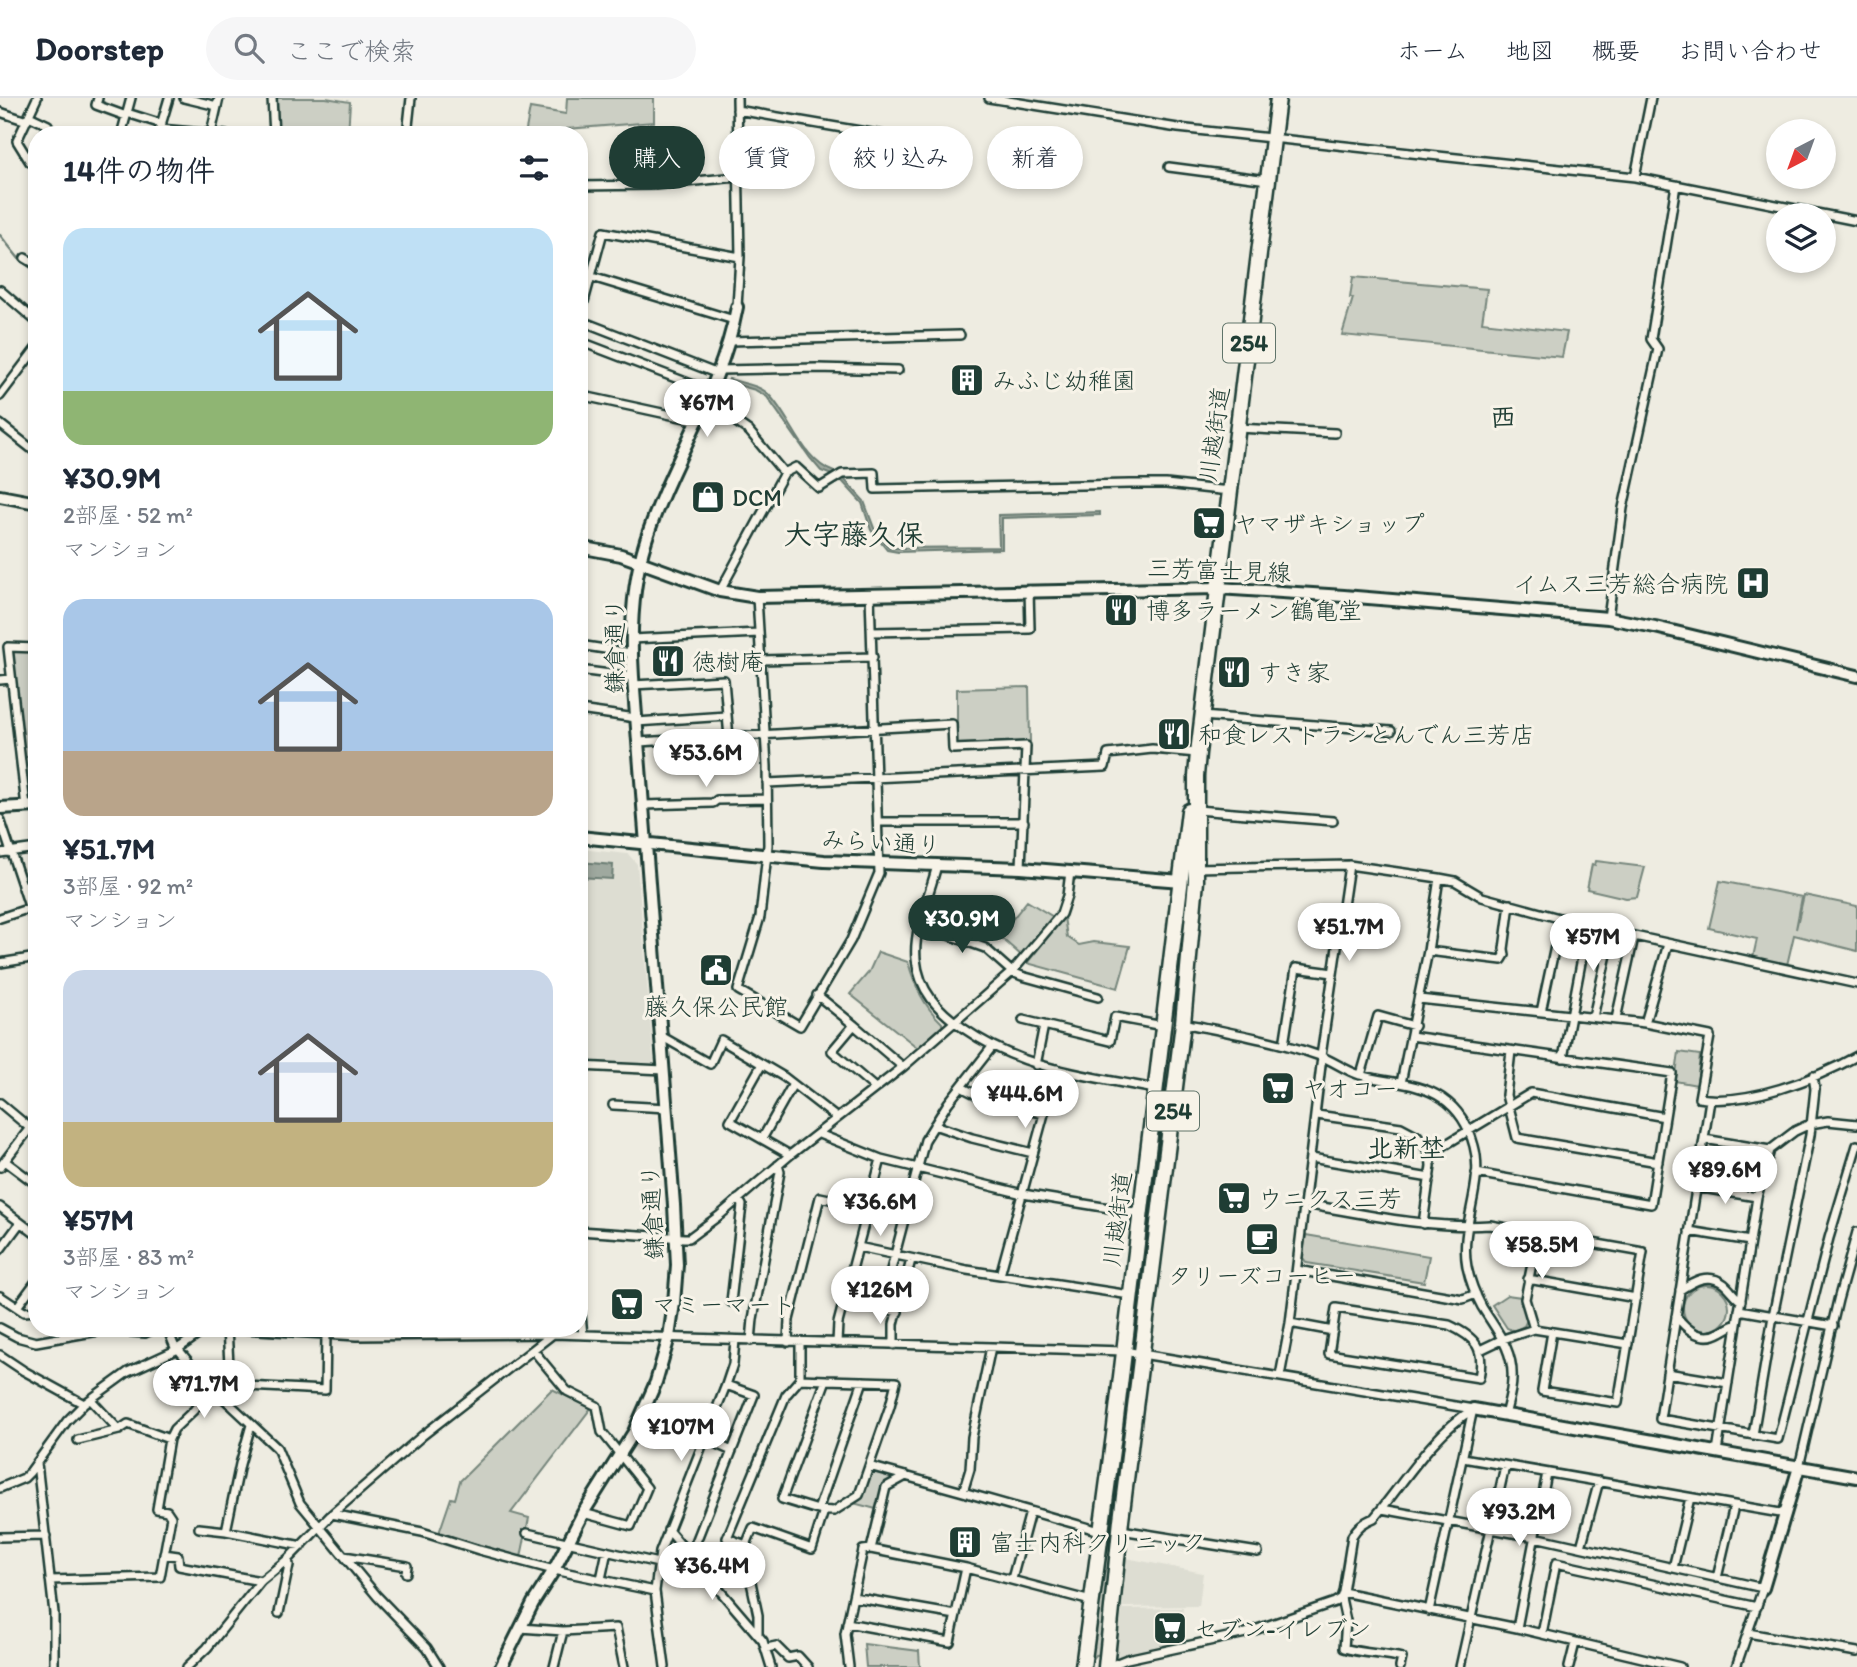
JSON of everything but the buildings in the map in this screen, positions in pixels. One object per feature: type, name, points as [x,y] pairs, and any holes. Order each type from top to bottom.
[{"type":"highway","name":"川越街道","points":[[1106,1667],[1120,1530],[1183,1023],[1196,867],[1196,776],[1202,716],[1278,98]]},
{"type":"highway","name":"川越街道","points":[[1083,1667],[1190,799],[1196,776]]},
{"type":"street","points":[[28,159],[17,141],[37,98]]},
{"type":"street","points":[[98,98],[96,105],[153,126]]},
{"type":"street","points":[[123,126],[131,98]]},
{"type":"street","points":[[161,126],[169,98]]},
{"type":"street","points":[[184,98],[218,102],[213,126]]},
{"type":"street","points":[[272,98],[274,126]]},
{"type":"street","points":[[408,126],[411,98]]},
{"type":"street","name":"鎌倉通り","points":[[737,98],[737,126]]},
{"type":"street","points":[[989,98],[1178,128],[1635,177],[1857,221]]},
{"type":"street","points":[[1635,177],[1651,98]]},
{"type":"street","points":[[737,110],[831,126]]},
{"type":"street","points":[[0,112],[48,126]]},
{"type":"street","points":[[1169,167],[1268,180]]},
{"type":"street","points":[[588,186],[655,185],[719,179]]},
{"type":"street","points":[[1608,618],[1623,508],[1658,349],[1651,339],[1676,185]]},
{"type":"street","name":"鎌倉通り","points":[[500,1667],[583,1513],[643,1415],[669,1337],[674,1303],[676,1238],[631,639],[640,562],[656,511],[710,397],[734,320],[740,257],[737,189]]},
{"type":"street","points":[[588,290],[603,232],[740,257]]},
{"type":"street","points":[[592,277],[734,320]]},
{"type":"street","points":[[0,290],[28,314]]},
{"type":"street","points":[[588,323],[719,372],[817,368],[898,369]]},
{"type":"street","points":[[729,341],[960,335]]},
{"type":"street","points":[[588,345],[710,397],[749,431],[784,473]]},
{"type":"street","points":[[0,396],[28,359]]},
{"type":"street","points":[[588,397],[699,421]]},
{"type":"street","points":[[0,424],[28,444]]},
{"type":"street","points":[[1238,428],[1335,433]]},
{"type":"street","points":[[720,592],[784,473],[796,467],[819,488],[839,476],[874,473],[876,489],[1166,484],[1229,491]]},
{"type":"street","points":[[0,496],[28,501]]},
{"type":"street","name":"三芳富士見線","points":[[588,549],[621,555],[720,592],[757,597],[1218,588],[1529,610],[1608,618],[1655,627],[1857,676]]},
{"type":"street","points":[[872,632],[1030,629],[1029,590]]},
{"type":"street","points":[[757,597],[767,783],[767,855],[760,917],[738,990],[800,1026],[852,940],[874,887],[880,864],[870,595]]},
{"type":"street","points":[[631,639],[759,633]]},
{"type":"street","points":[[588,646],[631,653]]},
{"type":"street","points":[[28,648],[8,647],[28,782]]},
{"type":"street","points":[[762,660],[873,657]]},
{"type":"street","points":[[588,672],[633,681],[724,680],[729,738]]},
{"type":"street","points":[[0,680],[11,679]]},
{"type":"street","points":[[588,712],[636,720],[727,716]]},
{"type":"street","points":[[1202,716],[1391,731]]},
{"type":"street","points":[[638,742],[952,724],[953,749],[1026,746],[1021,868]]},
{"type":"street","points":[[767,783],[1105,767],[1108,754],[1152,749],[1198,753]]},
{"type":"street","points":[[644,805],[767,799]]},
{"type":"street","points":[[0,808],[28,806]]},
{"type":"street","points":[[1197,810],[1333,821]]},
{"type":"street","points":[[0,819],[28,902]]},
{"type":"street","points":[[878,822],[1024,822]]},
{"type":"street","name":"みらい通り","points":[[588,838],[880,864],[1021,868],[1181,881]]},
{"type":"street","points":[[0,853],[28,849]]},
{"type":"street","points":[[1181,881],[1196,867],[1243,869],[1349,865],[1439,878],[1455,881],[1475,894],[1588,926],[1857,984]]},
{"type":"street","points":[[1280,1376],[1290,1323],[1322,1056],[1349,865]]},
{"type":"street","points":[[937,866],[916,942],[920,980],[932,1002],[954,1022],[992,1047],[1036,1065],[1156,1089]]},
{"type":"street","points":[[588,1232],[689,1238],[903,1067],[1012,972],[1061,914],[1070,872]]},
{"type":"street","points":[[1401,1083],[1428,951],[1439,878]]},
{"type":"street","points":[[22,886],[28,885]]},
{"type":"street","points":[[1428,951],[1502,960],[1505,956],[1510,904]]},
{"type":"street","points":[[0,918],[28,909]]},
{"type":"street","points":[[1541,1012],[1561,918]]},
{"type":"street","points":[[920,925],[985,948],[1012,972],[1098,996]]},
{"type":"street","points":[[1563,1058],[1588,926]]},
{"type":"street","points":[[1593,1017],[1612,932]]},
{"type":"street","points":[[1616,1019],[1634,937]]},
{"type":"street","points":[[1645,1023],[1668,944]]},
{"type":"street","points":[[0,964],[28,959]]},
{"type":"street","points":[[1284,1045],[1296,968],[1334,973]]},
{"type":"street","points":[[817,995],[903,1067]]},
{"type":"street","points":[[1419,999],[1616,1019],[1710,1036],[1699,1098],[1710,1100],[1773,1091],[1857,1056]]},
{"type":"street","points":[[1362,1075],[1378,1016],[1414,1026]]},
{"type":"street","points":[[1023,1020],[1110,1041],[1115,1017],[1164,1026]]},
{"type":"street","points":[[1183,1023],[1284,1045],[1322,1056],[1343,1069],[1362,1075],[1425,1089],[1457,1112],[1468,1129],[1476,1155],[1476,1173],[1467,1226],[1466,1263],[1476,1294],[1511,1358],[1512,1379],[1505,1415]]},
{"type":"street","points":[[854,1025],[832,1051],[875,1088]]},
{"type":"street","points":[[1036,1065],[1044,1025]]},
{"type":"street","points":[[661,1036],[710,1064],[721,1040],[793,1084],[837,1118]]},
{"type":"street","points":[[1411,1037],[1672,1073],[1651,1204],[1476,1173]]},
{"type":"street","points":[[898,1312],[881,1308],[925,1140],[992,1047]]},
{"type":"street","points":[[1511,1051],[1506,1086],[1508,1107],[1517,1138],[1658,1162]]},
{"type":"street","points":[[762,1064],[730,1121],[790,1155]]},
{"type":"street","points":[[588,1066],[664,1070]]},
{"type":"street","points":[[1000,1275],[1051,1097],[1056,1069]]},
{"type":"street","points":[[1753,1435],[1773,1316],[1810,1136],[1815,1089],[1813,1076]]},
{"type":"street","points":[[762,1139],[793,1084]]},
{"type":"street","points":[[961,1087],[985,1099],[1044,1114]]},
{"type":"street","points":[[1430,1154],[1531,1093],[1665,1116]]},
{"type":"street","points":[[1710,1100],[1660,1419],[1778,1438],[1829,1238],[1857,1145]]},
{"type":"street","points":[[0,1103],[28,1127]]},
{"type":"street","points":[[613,1105],[667,1108]]},
{"type":"street","points":[[1317,1115],[1401,1127],[1418,1136],[1430,1154],[1430,1178],[1423,1224]]},
{"type":"street","points":[[1717,1452],[1757,1197],[1770,1150],[1795,1131],[1810,1124],[1828,1121],[1857,1125]]},
{"type":"street","points":[[934,1125],[972,1138],[1033,1153]]},
{"type":"street","points":[[819,1134],[881,1158],[1023,1194],[1140,1213]]},
{"type":"street","points":[[28,1136],[2,1164],[28,1180]]},
{"type":"street","points":[[1704,1139],[1770,1150]]},
{"type":"street","points":[[1311,1157],[1430,1178]]},
{"type":"street","points":[[837,1343],[838,1323],[881,1158]]},
{"type":"street","points":[[751,1341],[780,1172],[778,1165]]},
{"type":"street","points":[[1696,1187],[1757,1197]]},
{"type":"street","points":[[788,1342],[789,1320],[820,1197],[868,1207]]},
{"type":"street","points":[[731,1302],[742,1205],[738,1199]]},
{"type":"street","points":[[1305,1204],[1423,1224],[1490,1225],[1643,1252],[1618,1403],[1542,1391],[1552,1332]]},
{"type":"street","points":[[0,1207],[28,1229]]},
{"type":"street","points":[[0,1250],[20,1223]]},
{"type":"street","points":[[1689,1231],[1750,1241]]},
{"type":"street","points":[[1735,1667],[1786,1514],[1857,1232]]},
{"type":"street","points":[[1534,1329],[1525,1299],[1538,1233]]},
{"type":"street","points":[[858,1247],[911,1260],[1130,1295]]},
{"type":"street","points":[[894,1345],[894,1324],[911,1260]]},
{"type":"street","points":[[1297,1270],[1463,1299],[1476,1294]]},
{"type":"street","points":[[1528,1279],[1636,1298]]},
{"type":"street","points":[[1680,1290],[1698,1279],[1714,1279],[1723,1283],[1741,1301]]},
{"type":"street","points":[[17,1307],[28,1292]]},
{"type":"street","points":[[0,1296],[24,1312],[28,1312]]},
{"type":"street","points":[[1336,1308],[1450,1325],[1460,1330],[1480,1350],[1482,1360],[1479,1378],[1329,1354],[1333,1331],[1336,1308]]},
{"type":"street","points":[[1739,1310],[1833,1326]]},
{"type":"street","points":[[1676,1316],[1686,1328],[1702,1336],[1717,1335],[1737,1324]]},
{"type":"street","points":[[1290,1323],[1333,1331]]},
{"type":"street","points":[[0,1328],[17,1338],[36,1342],[64,1337]]},
{"type":"street","points":[[1480,1350],[1534,1329],[1628,1344]]},
{"type":"street","points":[[588,1335],[1142,1353],[1857,1477]]},
{"type":"street","points":[[171,1337],[187,1363],[278,1448],[300,1503],[377,1596],[426,1648],[439,1667]]},
{"type":"street","points":[[0,1488],[23,1478],[67,1421],[88,1402],[128,1372],[177,1350],[195,1337]]},
{"type":"street","points":[[221,1394],[225,1385],[228,1337]]},
{"type":"street","points":[[225,1385],[325,1390],[326,1337]]},
{"type":"street","points":[[187,1667],[207,1648],[261,1581],[302,1546],[332,1514],[422,1436],[547,1337]]},
{"type":"street","points":[[665,1667],[655,1591],[658,1563],[668,1530],[726,1385],[733,1364],[735,1340]]},
{"type":"street","points":[[800,1342],[800,1379],[786,1395],[727,1538],[746,1545],[753,1528],[812,1549],[821,1511],[863,1381]]},
{"type":"street","points":[[963,1492],[970,1469],[972,1437],[991,1347]]},
{"type":"street","points":[[533,1350],[567,1391],[597,1406],[602,1432],[647,1488],[631,1526],[583,1513]]},
{"type":"street","points":[[0,1355],[24,1371],[88,1402],[119,1430]]},
{"type":"street","points":[[1667,1373],[1728,1383]]},
{"type":"street","points":[[800,1379],[895,1382],[890,1406],[859,1495],[834,1511],[821,1511],[782,1499],[826,1380]]},
{"type":"street","points":[[690,1557],[754,1395],[726,1385]]},
{"type":"street","points":[[50,1580],[160,1577],[171,1517],[166,1511],[157,1510],[169,1439],[174,1429],[212,1387]]},
{"type":"street","points":[[1429,1611],[1473,1409]]},
{"type":"street","points":[[1400,1667],[1402,1658],[1344,1648],[1346,1620],[1342,1595],[1352,1536],[1357,1528],[1374,1518],[1382,1509],[1425,1451],[1452,1423],[1473,1409]]},
{"type":"street","points":[[78,1440],[119,1430],[128,1424],[169,1439]]},
{"type":"street","points":[[226,1531],[251,1425]]},
{"type":"street","points":[[705,1440],[732,1451]]},
{"type":"street","points":[[1462,1458],[1786,1514]]},
{"type":"street","points":[[37,1463],[54,1613],[54,1667]]},
{"type":"street","points":[[869,1466],[1100,1531]]},
{"type":"street","points":[[1460,1667],[1505,1466]]},
{"type":"street","points":[[1517,1628],[1547,1474]]},
{"type":"street","points":[[871,1549],[886,1488],[906,1476]]},
{"type":"street","points":[[1581,1547],[1599,1481]]},
{"type":"street","points":[[1673,1568],[1690,1498]]},
{"type":"street","points":[[1717,1578],[1734,1506]]},
{"type":"street","points":[[1382,1509],[1535,1537],[1763,1588]]},
{"type":"street","points":[[1012,1579],[1030,1512]]},
{"type":"street","points":[[332,1514],[422,1532],[554,1570],[655,1591]]},
{"type":"street","points":[[199,1528],[302,1546]]},
{"type":"street","points":[[668,1530],[758,1634],[767,1648],[771,1667]]},
{"type":"street","points":[[1120,1530],[1258,1552]]},
{"type":"street","points":[[527,1533],[658,1563]]},
{"type":"street","points":[[0,1537],[46,1536]]},
{"type":"street","points":[[849,1667],[845,1634],[863,1550],[871,1549],[966,1568],[1091,1601]]},
{"type":"street","points":[[601,1578],[607,1551]]},
{"type":"street","points":[[164,1554],[178,1556],[180,1566],[261,1581]]},
{"type":"street","points":[[344,1556],[407,1566],[406,1573]]},
{"type":"street","points":[[279,1613],[288,1559]]},
{"type":"street","points":[[1542,1634],[1556,1563],[1756,1608]]},
{"type":"street","points":[[748,1568],[758,1615],[758,1634]]},
{"type":"street","points":[[847,1623],[950,1642],[966,1568]]},
{"type":"street","points":[[1106,1667],[1127,1659],[1246,1633],[1311,1612],[1342,1595],[1517,1628],[1680,1667]]},
{"type":"street","points":[[853,1597],[956,1615]]},
{"type":"street","points":[[520,1628],[564,1631],[616,1628],[624,1667]]},
{"type":"street","points":[[554,1667],[564,1631]]},
{"type":"street","points":[[1748,1633],[1857,1652]]},
{"type":"street","points":[[1569,1667],[1575,1643]]},
{"type":"street","points":[[767,1648],[776,1646],[788,1658],[798,1656],[808,1667]]},
{"type":"shaded area","points":[[277,98],[326,98],[350,102],[349,126],[278,126]]},
{"type":"shaded area","points":[[567,98],[654,98],[654,122],[588,127],[527,126],[530,108],[566,114]]},
{"type":"shaded area","points":[[1353,277],[1487,289],[1482,322],[1567,332],[1562,357],[1342,335],[1353,298],[1350,298]]},
{"type":"shaded area","points":[[729,379],[766,392],[778,405],[805,449],[823,466],[834,472],[832,475],[821,471],[810,458],[767,397],[755,390],[728,382]]},
{"type":"shaded area","points":[[844,479],[864,501],[874,528],[889,548],[999,547],[998,515],[1100,512],[1100,515],[1002,518],[1002,549],[898,552],[887,550],[871,530],[862,503],[842,481]]},
{"type":"shaded area","points":[[14,649],[28,650],[28,757],[24,757],[11,652]]},
{"type":"shaded area","points":[[1029,687],[1030,741],[957,743],[957,689]]},
{"type":"shaded area","points":[[588,850],[628,854],[637,864],[654,1065],[588,1062]]},
{"type":"shaded area","points":[[1596,861],[1645,867],[1637,897],[1626,898],[1587,889],[1592,864],[1595,865]]},
{"type":"shaded area","points":[[588,863],[613,865],[612,879],[588,878]]},
{"type":"shaded area","points":[[1720,881],[1802,897],[1796,929],[1804,895],[1857,906],[1857,951],[1794,935],[1787,965],[1753,957],[1757,939],[1709,928]]},
{"type":"shaded area","points":[[1027,901],[1055,918],[1022,956],[999,936]]},
{"type":"shaded area","points":[[1186,901],[1190,901],[1188,934],[1139,1339],[1128,1338],[1174,969]]},
{"type":"shaded area","points":[[1064,917],[1067,937],[1079,945],[1094,942],[1130,946],[1118,988],[1027,963]]},
{"type":"shaded area","points":[[878,952],[908,962],[920,995],[942,1023],[918,1048],[850,994],[869,972]]},
{"type":"shaded area","points":[[1679,1052],[1700,1055],[1697,1085],[1675,1081]]},
{"type":"shaded area","points":[[1306,1235],[1429,1256],[1424,1282],[1307,1263],[1302,1257]]},
{"type":"shaded area","points":[[1706,1285],[1722,1292],[1729,1308],[1722,1324],[1706,1331],[1690,1324],[1683,1308],[1690,1292]]},
{"type":"shaded area","points":[[1507,1295],[1521,1297],[1527,1320],[1524,1326],[1514,1331],[1507,1328],[1492,1305]]},
{"type":"shaded area","points":[[1127,1371],[1135,1372],[1117,1518],[1106,1516]]},
{"type":"shaded area","points":[[552,1389],[591,1408],[511,1513],[529,1518],[521,1557],[439,1533],[451,1498],[455,1499],[460,1481]]},
{"type":"shaded area","points":[[873,1470],[891,1475],[891,1480],[883,1485],[876,1509],[853,1503],[863,1497],[870,1472]]},
{"type":"shaded area","points":[[1105,1521],[1117,1523],[1104,1654],[1096,1655],[1090,1663]]},
{"type":"shaded area","points":[[1126,1558],[1203,1573],[1199,1606],[1122,1607]]},
{"type":"shaded area","points":[[1183,1608],[1179,1642],[1116,1656],[1122,1609]]},
{"type":"shaded area","points":[[864,1644],[919,1651],[920,1667],[866,1667]]},
{"type":"waterway","points":[[0,235],[28,266]]},
{"type":"place","name":"みふじ幼稚園","points":[[967,380]]},
{"type":"place","name":"DCM","points":[[708,497]]},
{"type":"place","name":"ヤマザキショップ","points":[[1209,523]]},
{"type":"place","name":"イムス三芳総合病院","points":[[1753,583]]},
{"type":"place","name":"博多ラーメン鶴亀堂","points":[[1121,610]]},
{"type":"place","name":"徳樹庵","points":[[668,661]]},
{"type":"place","name":"すき家","points":[[1234,672]]},
{"type":"place","name":"和食レストランとんでん三芳店","points":[[1174,734]]},
{"type":"place","name":"藤久保公民館","points":[[716,970]]},
{"type":"place","name":"ヤオコー","points":[[1278,1088]]},
{"type":"place","name":"ウニクス三芳","points":[[1234,1198]]},
{"type":"place","name":"タリーズコーヒー","points":[[1262,1239]]},
{"type":"place","name":"マミーマート","points":[[627,1304]]},
{"type":"place","name":"富士内科クリニック","points":[[965,1542]]},
{"type":"place","name":"セブン-イレブン","points":[[1170,1628]]},
{"type":"district","name":"西","points":[[1503,417]]},
{"type":"district","name":"大字藤久保","points":[[854,534]]},
{"type":"district","name":"北新埜","points":[[1406,1148]]}]
